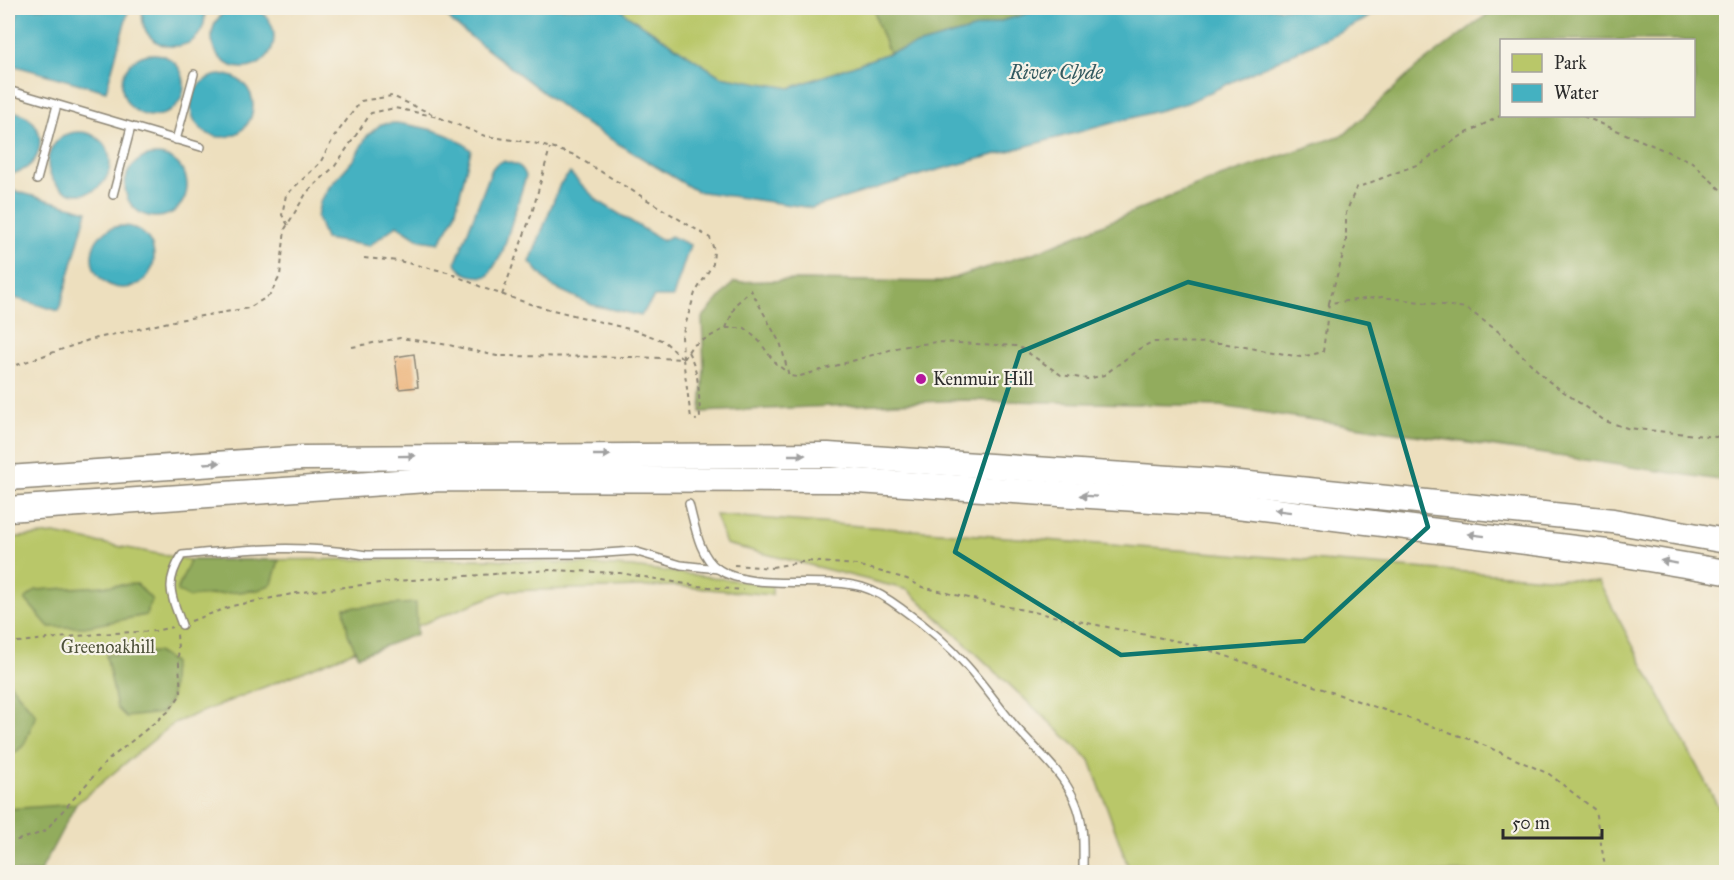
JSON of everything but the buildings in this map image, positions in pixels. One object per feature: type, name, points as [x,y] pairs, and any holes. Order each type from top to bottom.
[{"type":"highway","points":[[8,478],[302,458],[828,455],[1230,482],[1613,521],[1726,541]]},
{"type":"highway","points":[[8,468],[182,465]]},
{"type":"highway","points":[[8,509],[441,479],[842,480],[1229,505],[1607,552],[1726,572]]},
{"type":"lane","points":[[176,140],[194,74]]},
{"type":"lane","points":[[8,90],[201,147]]},
{"type":"lane","points":[[37,180],[57,105]]},
{"type":"lane","points":[[113,195],[131,127]]},
{"type":"lane","points":[[689,504],[706,558],[728,575],[771,581],[833,582],[863,587],[887,598],[921,622],[965,664],[1066,784],[1076,802],[1082,824],[1083,873]]},
{"type":"lane","points":[[182,625],[171,594],[172,572],[182,555],[235,550],[333,549],[366,555],[591,554],[634,551],[681,565],[718,569]]},
{"type":"path","points":[[288,225],[282,215],[286,195],[320,164],[334,137],[361,101],[392,96],[485,136],[534,143],[572,154],[710,238],[714,250],[712,264],[695,293],[682,336],[691,418]]},
{"type":"path","points":[[8,368],[89,340],[178,320],[249,308],[270,296],[280,276],[285,229],[307,192],[335,166],[370,112],[395,108],[438,117]]},
{"type":"path","points":[[683,360],[692,346],[726,328],[745,328],[760,342],[775,363],[789,376],[797,377],[900,347],[937,342],[1018,346],[1061,375],[1088,378],[1104,375],[1152,342],[1222,343],[1301,357],[1323,352],[1329,303],[1346,244],[1346,213],[1356,188],[1419,164],[1461,136],[1500,116]]},
{"type":"path","points":[[1585,117],[1692,162],[1726,195]]},
{"type":"path","points":[[502,295],[532,213],[550,148]]},
{"type":"path","points":[[364,258],[399,261],[447,272],[502,295],[638,331],[664,341],[683,360]]},
{"type":"path","points":[[726,328],[736,304],[751,290],[782,345],[788,373]]},
{"type":"path","points":[[1329,303],[1382,297],[1466,308],[1499,332],[1547,380],[1605,421],[1628,428],[1716,436],[1726,431]]},
{"type":"path","points":[[352,347],[400,338],[449,345],[497,356],[636,357],[683,360]]},
{"type":"path","points":[[688,352],[693,360],[699,387],[700,419],[695,420]]},
{"type":"path","points":[[726,562],[736,565],[772,567],[807,561],[857,565],[907,579],[922,587],[1191,644],[1472,740],[1549,774],[1595,810],[1606,873]]},
{"type":"path","points":[[771,581],[772,567]]},
{"type":"path","points":[[182,625],[232,606],[302,592],[397,581],[550,570],[620,573],[698,586],[743,590]]},
{"type":"path","points":[[8,643],[98,634],[155,632],[176,626],[181,694],[169,711],[107,761],[44,832],[8,843]]},
{"type":"highlighted area","points":[[1188,282],[1369,324],[1428,527],[1304,641],[1121,655],[955,552],[1020,352]]},
{"type":"green space","points":[[619,8],[1047,8],[889,53],[790,88],[720,76]]},
{"type":"green space","points":[[874,8],[1047,8],[889,53]]},
{"type":"green space","points":[[1496,8],[1726,8],[1726,481],[1220,406],[964,400],[701,412],[704,368],[702,318],[734,282],[797,280],[941,282],[1039,251],[1203,183],[1345,134],[1416,68]]},
{"type":"green space","points":[[715,515],[1599,582],[1726,821],[1726,872],[1130,872],[1090,760],[908,590],[726,544]]},
{"type":"green space","name":"Greenoakhill","points":[[54,534],[190,560],[489,559],[632,567],[772,585],[772,595],[675,586],[505,591],[174,723],[76,804],[39,872],[8,872],[8,538]]},
{"type":"green space","points":[[190,560],[279,560],[272,584],[258,590],[189,597],[177,591]]},
{"type":"green space","points":[[137,584],[152,600],[146,615],[84,627],[49,627],[25,599],[36,590]]},
{"type":"green space","points":[[416,603],[417,634],[358,656],[348,634],[344,608]]},
{"type":"green space","points":[[157,652],[173,662],[171,699],[162,713],[126,717],[117,708],[106,655]]},
{"type":"green space","points":[[8,681],[36,715],[24,745],[8,759]]},
{"type":"green space","points":[[76,804],[40,872],[8,872],[8,809]]},
{"type":"water","points":[[237,6],[249,6],[265,15],[272,25],[274,37],[272,49],[265,59],[249,68],[237,68],[226,63],[217,54],[212,43],[212,31],[217,20],[226,11]]},
{"type":"water","points":[[19,8],[129,8],[106,91],[8,64],[8,49]]},
{"type":"water","points":[[143,8],[204,8],[204,24],[197,36],[187,44],[174,46],[161,44],[150,37],[144,25]]},
{"type":"water","name":"River Clyde","points":[[440,8],[619,8],[720,76],[790,88],[889,53],[1047,8],[1383,8],[1362,21],[1187,103],[923,174],[812,208],[696,191],[579,120],[453,23]]},
{"type":"water","points":[[147,54],[159,54],[175,63],[182,73],[184,85],[182,97],[175,107],[159,116],[147,116],[136,111],[127,102],[122,91],[122,79],[127,68],[136,59]]},
{"type":"water","points":[[216,75],[228,75],[244,84],[251,94],[253,106],[251,118],[244,128],[228,137],[216,137],[205,132],[196,123],[191,112],[191,100],[196,89],[205,80]]},
{"type":"water","points":[[8,111],[22,114],[32,121],[38,131],[40,142],[38,153],[32,163],[22,170],[8,174]]},
{"type":"water","points":[[396,123],[445,134],[471,150],[454,218],[439,243],[420,240],[397,225],[369,246],[325,239],[317,217],[320,202],[330,186],[354,159],[367,136],[381,124]]},
{"type":"water","points":[[73,132],[85,132],[101,141],[108,151],[110,163],[108,175],[101,185],[85,194],[73,194],[62,189],[53,180],[48,169],[48,157],[53,146],[62,137]]},
{"type":"water","points":[[150,155],[162,155],[178,164],[185,174],[187,186],[185,198],[178,208],[162,217],[150,217],[139,212],[130,203],[125,192],[125,180],[130,169],[139,160]]},
{"type":"water","points":[[503,161],[520,167],[526,176],[502,254],[488,276],[469,275],[461,270],[456,262],[492,169]]},
{"type":"water","points":[[570,173],[598,201],[663,241],[671,236],[690,245],[673,297],[654,297],[641,316],[592,305],[551,286],[530,262],[560,184]]},
{"type":"water","points":[[8,189],[87,211],[59,311],[8,296]]},
{"type":"water","points":[[117,226],[129,226],[145,235],[152,245],[154,257],[152,269],[145,279],[129,288],[117,288],[106,283],[97,274],[92,263],[92,251],[97,240],[106,231]]},
{"type":"place","name":"Kenmuir Hill","points":[[921,379]]}]
